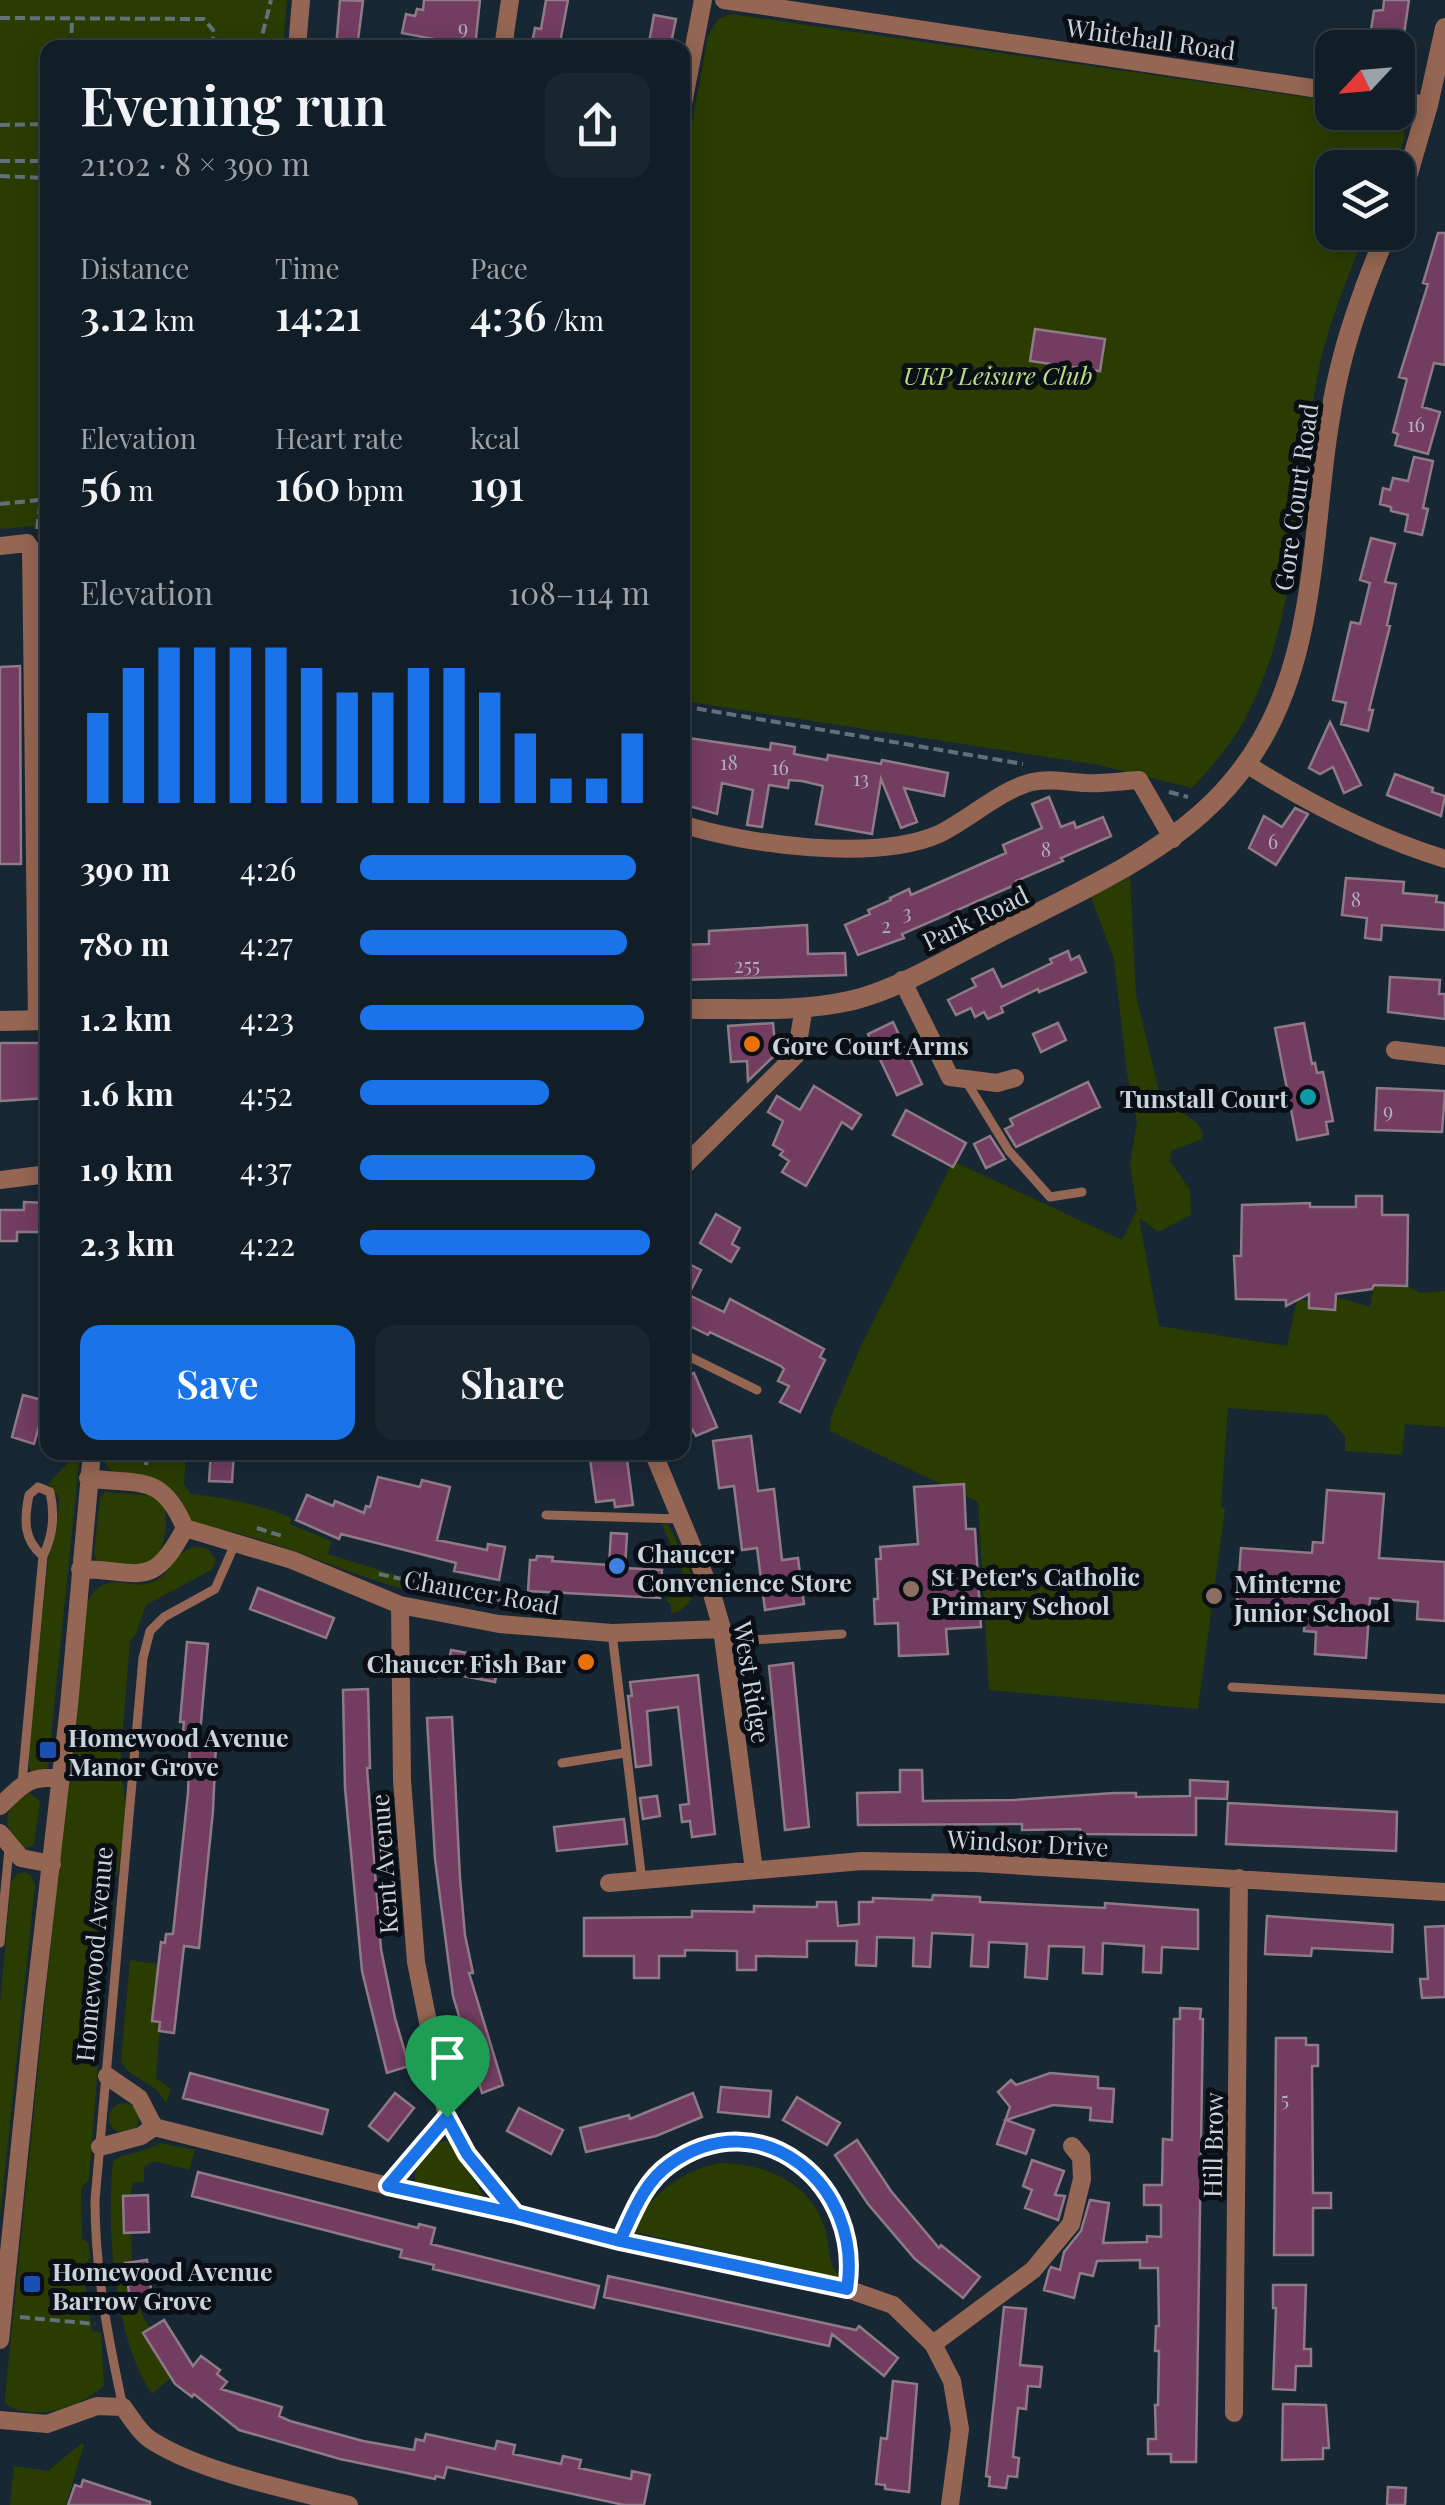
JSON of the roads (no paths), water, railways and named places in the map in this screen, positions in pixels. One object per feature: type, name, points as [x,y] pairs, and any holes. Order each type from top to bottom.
[{"type":"street","points":[[298,40],[301,0]]},
{"type":"street","points":[[505,40],[510,0]]},
{"type":"street","points":[[690,65],[702,0]]},
{"type":"street","name":"Whitehall Road","points":[[724,0],[1315,88]]},
{"type":"street","points":[[1415,150],[1440,65],[1445,28]]},
{"type":"street","points":[[1415,103],[1428,105]]},
{"type":"street","name":"Gore Court Road","points":[[1248,765],[1269,728],[1300,639],[1340,368],[1379,250]]},
{"type":"street","points":[[0,546],[29,546],[40,948]]},
{"type":"street","points":[[1248,765],[1312,805],[1445,859]]},
{"type":"street","name":"Park Road","points":[[690,1009],[804,1008],[852,1001],[902,980],[1069,898],[1173,839],[1205,812],[1248,765]]},
{"type":"street","points":[[690,826],[746,840],[862,848],[935,836],[1027,783],[1050,779],[1088,783],[1139,780],[1173,839]]},
{"type":"street","points":[[902,980],[950,1077],[997,1083],[1016,1078]]},
{"type":"street","points":[[690,1160],[796,1055],[804,1008]]},
{"type":"street","points":[[0,1021],[40,1021]]},
{"type":"street","points":[[1395,1050],[1445,1056]]},
{"type":"street","points":[[0,1180],[40,1175]]},
{"type":"street","name":"Homewood Avenue","points":[[0,2340],[61,1778],[91,1460]]},
{"type":"street","name":"West Ridge","points":[[656,1460],[712,1594],[723,1636],[754,1870]]},
{"type":"street","points":[[80,1569],[145,1573],[161,1566],[173,1553],[185,1528],[164,1492],[149,1485],[88,1478]]},
{"type":"street","name":"Chaucer Road","points":[[185,1528],[292,1560],[400,1605],[536,1629],[723,1636]]},
{"type":"street","name":"Kent Avenue","points":[[400,1605],[402,1780],[416,1962],[447,2117],[467,2154],[516,2214]]},
{"type":"street","points":[[0,1806],[22,1783],[39,1777],[61,1778]]},
{"type":"street","points":[[4,1840],[22,1858],[52,1864]]},
{"type":"street","name":"Windsor Drive","points":[[609,1883],[862,1861],[958,1862],[1445,1892]]},
{"type":"street","name":"Hill Brow","points":[[1234,2413],[1240,1878]]},
{"type":"street","points":[[107,2076],[140,2098],[154,2127]]},
{"type":"street","points":[[388,2186],[447,2117]]},
{"type":"street","points":[[100,2146],[141,2136],[154,2127],[620,2241],[847,2289],[893,2305],[934,2344],[952,2382],[960,2428],[950,2505]]},
{"type":"street","points":[[620,2241],[640,2198],[652,2180],[671,2164],[706,2146],[745,2144],[770,2148],[802,2164],[827,2189],[841,2214],[848,2246],[847,2289]]},
{"type":"street","points":[[934,2344],[1032,2270],[1071,2224],[1082,2179],[1081,2157],[1072,2146]]},
{"type":"street","points":[[0,2420],[46,2424],[97,2406],[123,2407],[151,2441],[180,2454],[266,2484],[349,2505]]},
{"type":"lane","points":[[964,1079],[1008,1152],[1050,1197],[1082,1192]]},
{"type":"lane","points":[[690,1356],[758,1390]]},
{"type":"lane","points":[[22,1783],[43,1556],[50,1540],[50,1492],[38,1487],[29,1495],[26,1527],[30,1543],[43,1556]]},
{"type":"lane","points":[[546,1515],[680,1519]]},
{"type":"lane","name":"Homewood Avenue","points":[[123,2407],[105,2324],[95,2231],[143,1658],[150,1631],[164,1617],[215,1589],[236,1544]]},
{"type":"lane","points":[[612,1633],[642,1881]]},
{"type":"lane","points":[[723,1636],[842,1634]]},
{"type":"lane","points":[[1232,1687],[1445,1698]]},
{"type":"lane","points":[[562,1763],[625,1753]]},
{"type":"lane","points":[[0,1943],[4,1840]]},
{"type":"place","name":"Gore Court Arms","points":[[752,1044]]},
{"type":"place","name":"Tunstall Court","points":[[1308,1097]]},
{"type":"place","name":"Chaucer Convenience Store","points":[[617,1566]]},
{"type":"place","name":"St Peter's Catholic Primary School","points":[[911,1589]]},
{"type":"place","name":"Minterne Junior School","points":[[1214,1596]]},
{"type":"place","name":"Chaucer Fish Bar","points":[[586,1662]]},
{"type":"place","name":"Homewood Avenue Manor Grove","points":[[48,1750]]},
{"type":"place","name":"Homewood Avenue Barrow Grove","points":[[32,2284]]},
{"type":"park label","name":"UKP Leisure Club","points":[[998,374]]}]
